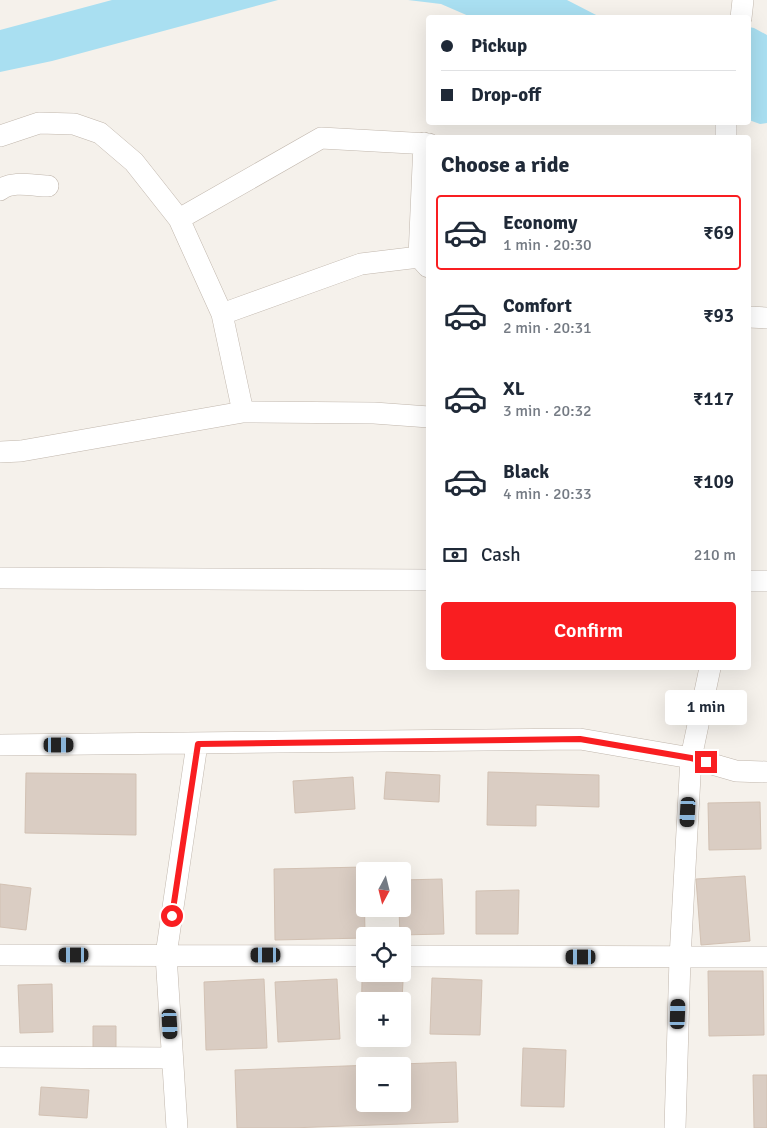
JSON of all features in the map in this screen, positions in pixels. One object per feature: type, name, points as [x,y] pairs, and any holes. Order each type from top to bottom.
[{"type":"street","points":[[741,15],[743,0]]},
{"type":"street","points":[[0,136],[39,123],[74,124],[100,133],[134,162],[179,219],[222,314],[243,412]]},
{"type":"street","points":[[179,219],[321,138],[426,143],[424,262],[361,264],[222,314]]},
{"type":"street","points":[[0,190],[4,187],[18,185],[48,186]]},
{"type":"street","points":[[751,317],[767,318]]},
{"type":"street","points":[[0,452],[21,452],[243,412],[374,413],[426,417]]},
{"type":"street","points":[[0,578],[426,580]]},
{"type":"street","points":[[751,581],[767,581]]},
{"type":"street","points":[[675,1128],[680,958],[691,758],[710,670]]},
{"type":"street","points":[[0,745],[580,739],[691,758],[736,772],[767,772]]},
{"type":"street","points":[[177,1128],[166,955],[198,744]]},
{"type":"street","points":[[0,956],[356,956]]},
{"type":"street","points":[[411,956],[767,958]]},
{"type":"street","points":[[0,1057],[172,1058]]},
{"type":"water","points":[[112,0],[278,0],[52,61],[0,72],[0,30]]},
{"type":"water","points":[[408,0],[567,0],[596,15],[466,15],[441,4]]},
{"type":"water","points":[[751,27],[767,35],[767,123],[760,124],[751,121]]},
{"type":"building","points":[[386,772],[440,775],[439,802],[384,799]]},
{"type":"building","points":[[488,772],[599,775],[599,807],[536,805],[536,826],[487,825]]},
{"type":"building","points":[[26,773],[136,774],[136,835],[25,833]]},
{"type":"building","points":[[353,777],[355,809],[295,813],[293,781]]},
{"type":"building","points":[[760,802],[761,849],[709,850],[708,803]]},
{"type":"building","points":[[356,867],[356,918],[365,918],[365,927],[356,927],[356,938],[275,940],[274,869]]},
{"type":"building","points":[[745,876],[750,941],[701,945],[696,879]]},
{"type":"building","points":[[442,879],[444,934],[411,935],[411,927],[400,927],[399,918],[411,918],[411,880]]},
{"type":"building","points":[[0,884],[31,888],[26,930],[0,927]]},
{"type":"building","points":[[519,890],[518,934],[476,934],[476,891]]},
{"type":"building","points":[[708,971],[763,971],[764,1035],[709,1036]]},
{"type":"building","points":[[432,978],[482,980],[480,1035],[430,1034]]},
{"type":"building","points":[[264,979],[267,1048],[206,1050],[204,982]]},
{"type":"building","points":[[337,979],[340,1039],[278,1042],[275,982]]},
{"type":"building","points":[[362,982],[403,982],[402,992],[362,992]]},
{"type":"building","points":[[52,984],[53,1032],[20,1033],[18,985]]},
{"type":"building","points":[[93,1026],[116,1026],[116,1048],[93,1048]]},
{"type":"building","points":[[523,1048],[566,1050],[564,1107],[521,1106]]},
{"type":"building","points":[[456,1062],[458,1122],[237,1128],[235,1070],[356,1066],[356,1112],[411,1112],[411,1064]]},
{"type":"building","points":[[753,1075],[767,1075],[767,1128],[754,1128]]},
{"type":"building","points":[[41,1087],[89,1090],[87,1118],[39,1115]]},
{"type":"route","points":[[172,916],[198,744],[580,739],[706,762]]}]
